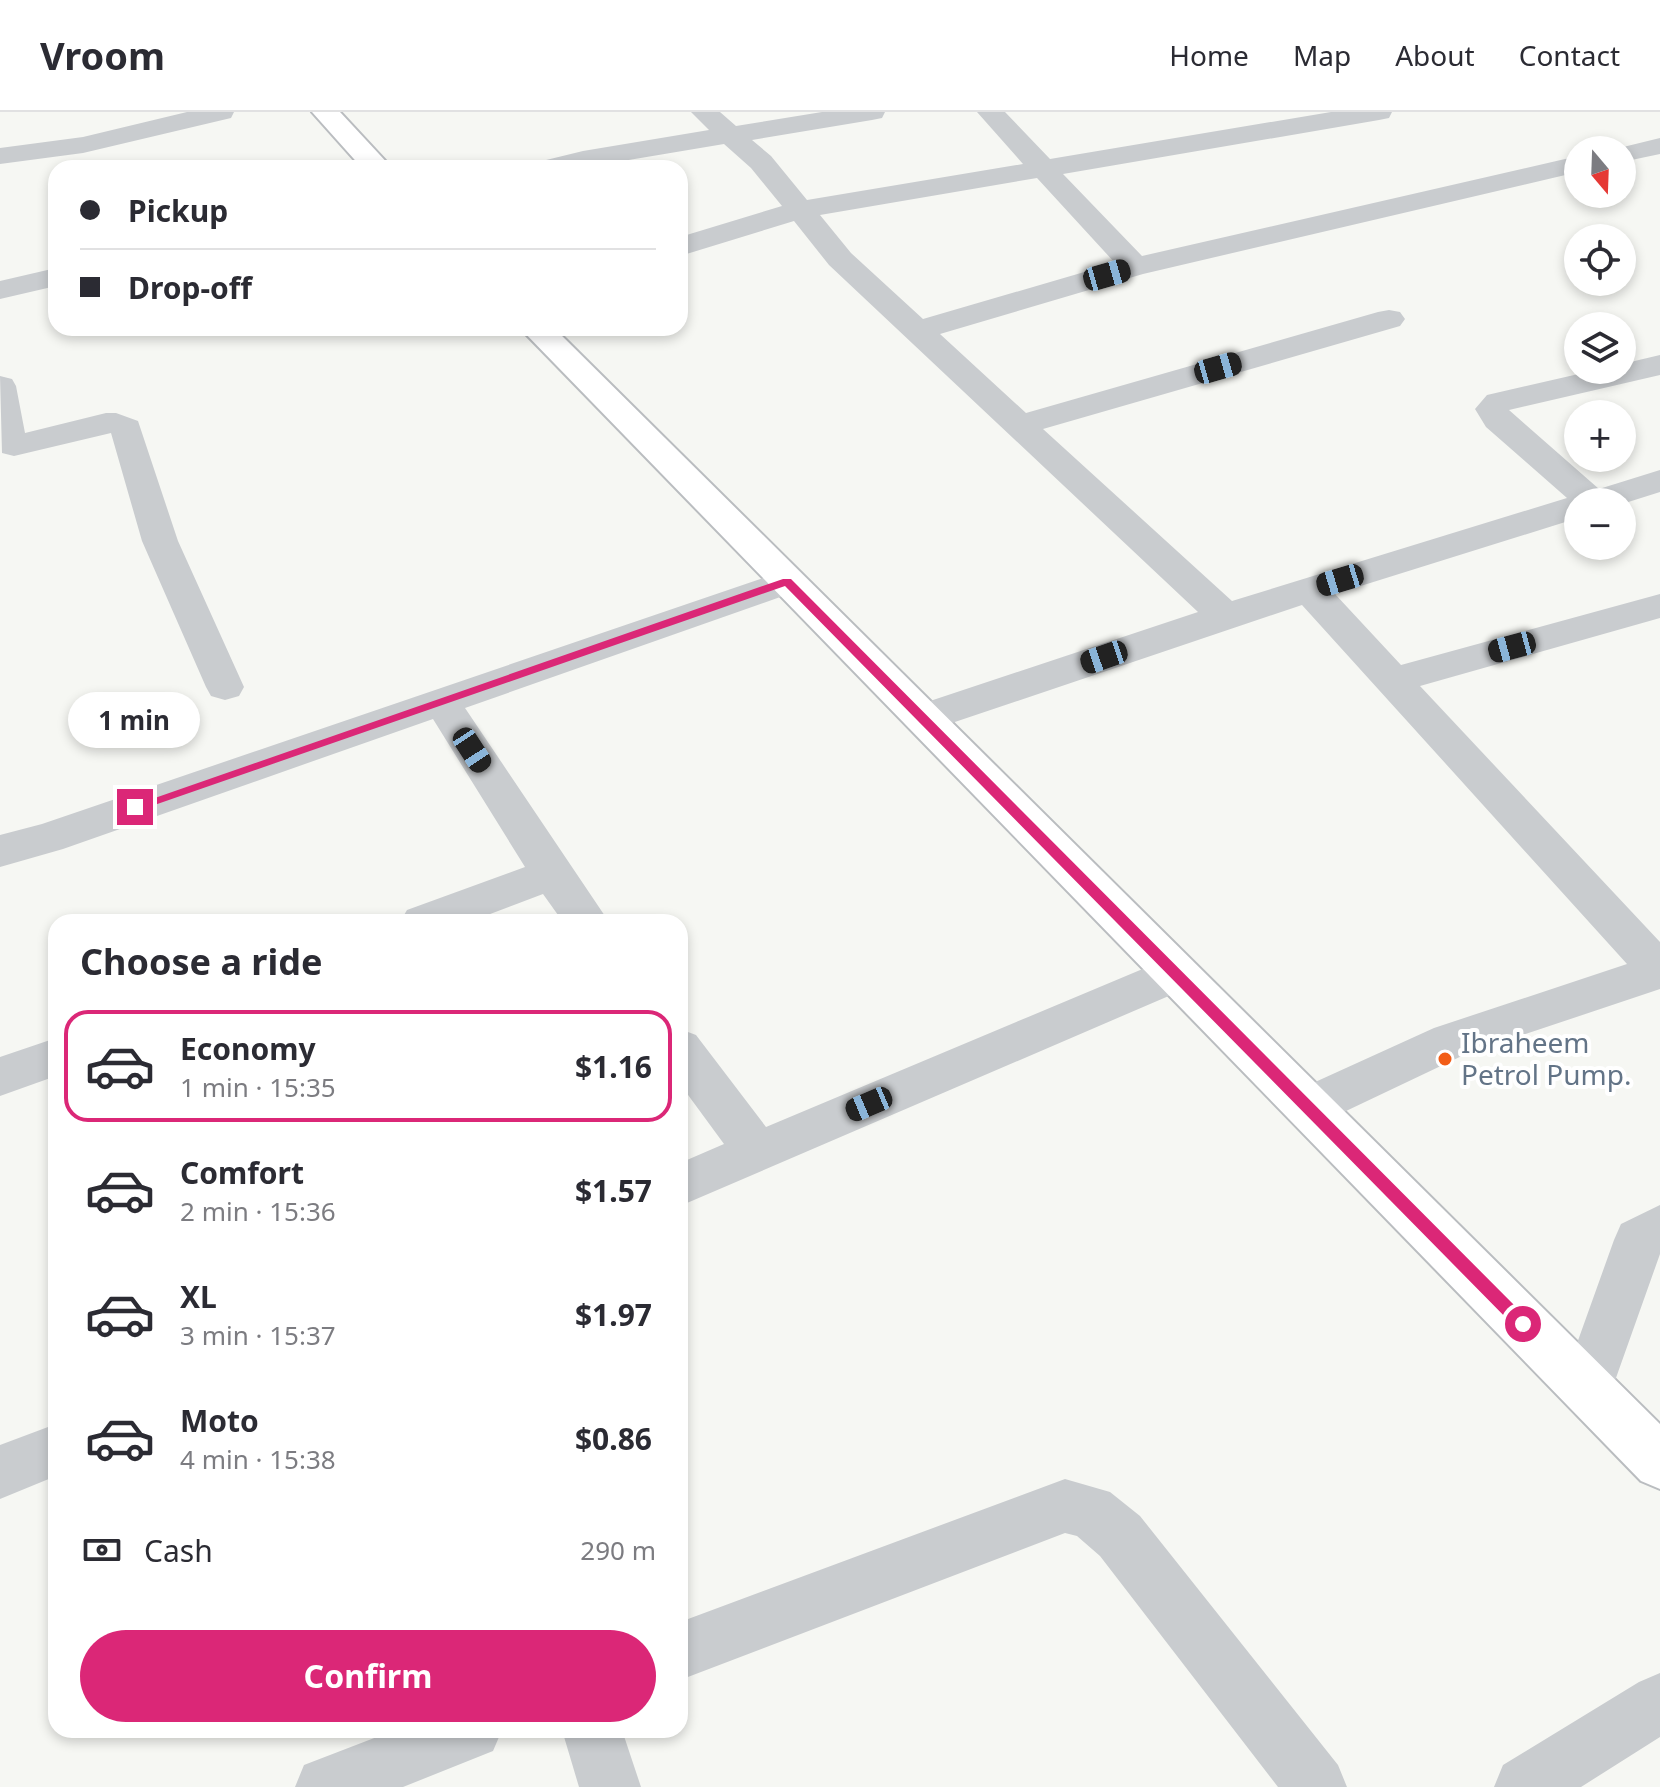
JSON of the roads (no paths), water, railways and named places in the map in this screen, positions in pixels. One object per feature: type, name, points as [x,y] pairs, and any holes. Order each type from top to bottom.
[{"type":"highway","points":[[325,112],[370,160]]},
{"type":"highway","points":[[544,336],[1660,1462]]},
{"type":"street","points":[[0,156],[82,146],[221,112]]},
{"type":"street","points":[[704,112],[761,162],[840,259],[1225,616]]},
{"type":"street","points":[[591,160],[872,112]]},
{"type":"street","points":[[990,112],[1135,267]]},
{"type":"street","points":[[688,245],[800,210],[1379,112]]},
{"type":"street","points":[[1636,151],[1660,146]]},
{"type":"street","points":[[917,331],[1135,267],[1564,167]]},
{"type":"street","points":[[0,290],[48,279]]},
{"type":"street","points":[[1019,425],[1389,319]]},
{"type":"street","points":[[1577,488],[1498,420],[1492,409],[1499,402],[1660,365]]},
{"type":"street","points":[[0,386],[9,437],[14,446],[106,423],[116,423],[126,428],[160,541],[225,687]]},
{"type":"street","points":[[1636,489],[1660,481]]},
{"type":"street","points":[[923,718],[1225,616],[1564,510]]},
{"type":"street","points":[[0,851],[48,838],[787,582]]},
{"type":"street","points":[[1308,1107],[1450,1041],[1660,971],[1310,590]]},
{"type":"street","points":[[1393,680],[1660,606]]},
{"type":"street","points":[[441,701],[581,914]]},
{"type":"street","points":[[444,914],[552,874]]},
{"type":"street","points":[[688,1182],[1176,973]]},
{"type":"street","points":[[688,1059],[757,1152]]},
{"type":"street","points":[[0,1077],[48,1060]]},
{"type":"street","points":[[1587,1388],[1639,1240],[1660,1227]]},
{"type":"street","points":[[0,1472],[48,1453]]},
{"type":"street","points":[[688,1648],[1065,1506],[1090,1511],[1120,1536],[1316,1787]]},
{"type":"street","points":[[1525,1787],[1660,1703]]},
{"type":"street","points":[[326,1787],[452,1738]]},
{"type":"street","points":[[595,1738],[610,1787]]},
{"type":"place","name":"Ibraheem Petrol Pump.","points":[[1445,1059]]}]
